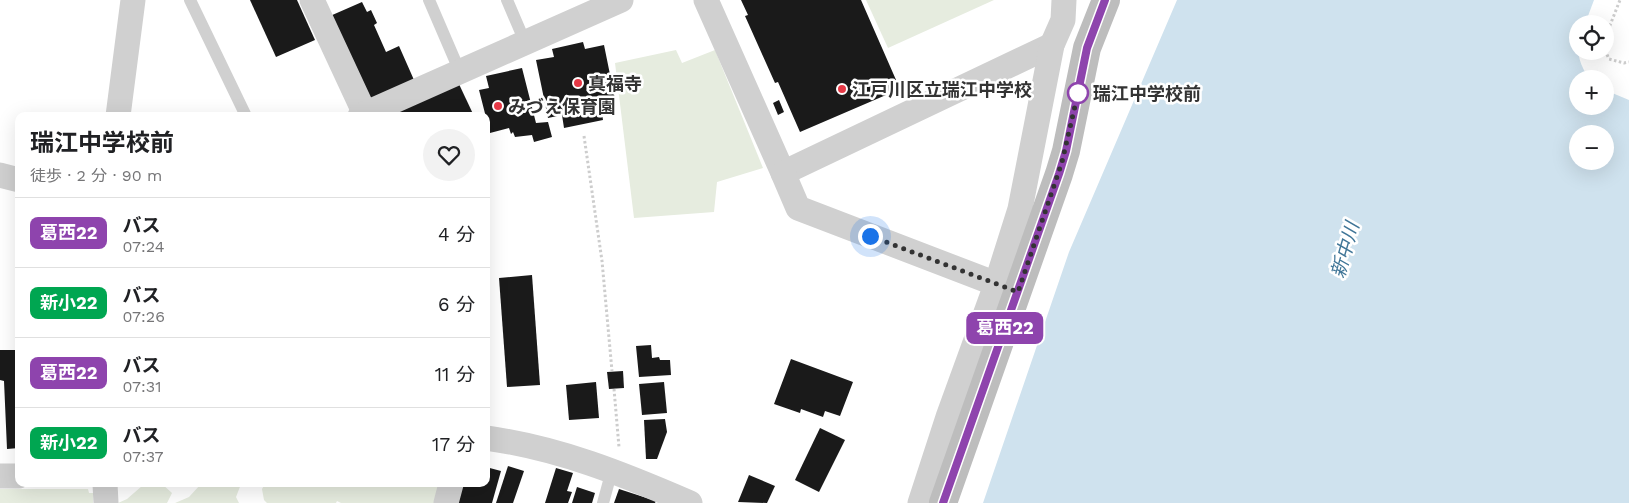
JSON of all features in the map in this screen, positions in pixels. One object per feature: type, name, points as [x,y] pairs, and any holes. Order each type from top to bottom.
[{"type":"main road","points":[[943,503],[1007,289],[1063,158],[1087,48],[1106,0]]},
{"type":"street","points":[[123,112],[134,0]]},
{"type":"street","points":[[312,0],[362,112]]},
{"type":"street","points":[[370,112],[526,42],[590,7],[621,0]]},
{"type":"street","points":[[706,0],[798,208],[1007,289]]},
{"type":"street","points":[[920,503],[948,417],[1007,289],[1020,209],[1052,45],[1063,20],[1064,0]]},
{"type":"street","points":[[783,173],[1052,45]]},
{"type":"street","points":[[0,175],[15,179]]},
{"type":"street","points":[[490,439],[522,443],[617,472],[690,503]]},
{"type":"street","points":[[0,476],[15,476]]},
{"type":"street","points":[[105,487],[106,503]]},
{"type":"street","points":[[446,503],[450,487]]},
{"type":"lane","points":[[190,0],[244,112]]},
{"type":"lane","points":[[428,0],[460,72]]},
{"type":"lane","points":[[507,0],[526,42]]},
{"type":"lane","points":[[603,503],[617,472]]},
{"type":"path","points":[[1614,15],[1620,0]]},
{"type":"path","points":[[1612,60],[1624,64],[1629,62]]},
{"type":"path","points":[[584,136],[602,261],[612,371]]},
{"type":"path","points":[[614,388],[617,472]]},
{"type":"shaded area","points":[[866,0],[994,0],[888,48]]},
{"type":"shaded area","points":[[676,50],[682,63],[715,50],[763,168],[717,182],[714,212],[634,218],[615,63]]},
{"type":"shaded area","points":[[141,487],[165,487],[172,493],[167,503],[118,503],[127,499]]},
{"type":"shaded area","points":[[198,487],[240,487],[236,497],[239,503],[175,503],[189,497]]},
{"type":"shaded area","points":[[263,487],[446,487],[438,503],[341,503],[337,501],[336,503],[267,503],[264,500]]},
{"type":"shaded area","points":[[0,489],[88,489],[89,493],[93,493],[93,503],[0,503]]},
{"type":"water","name":"新中川","points":[[1177,0],[1594,0],[1588,15],[1569,15],[1569,60],[1580,60],[1584,70],[1569,70],[1569,115],[1614,115],[1614,94],[1629,100],[1629,503],[983,503],[1069,252]]},
{"type":"building","points":[[250,0],[297,0],[315,40],[276,57]]},
{"type":"building","points":[[741,0],[861,0],[900,89],[800,132],[778,82],[775,83],[745,16],[748,15]]},
{"type":"building","points":[[362,2],[367,12],[371,10],[377,23],[374,25],[386,52],[399,46],[414,80],[368,100],[330,16]]},
{"type":"building","points":[[583,42],[585,49],[604,45],[616,104],[601,107],[603,120],[564,128],[562,115],[548,118],[536,60],[554,57],[552,49]]},
{"type":"building","points":[[522,68],[536,123],[548,122],[552,137],[534,142],[532,135],[515,137],[513,132],[511,134],[509,128],[490,133],[490,112],[485,112],[479,90],[489,88],[486,76]]},
{"type":"building","points":[[458,82],[472,112],[393,112]]},
{"type":"building","points":[[779,100],[784,112],[778,115],[773,103]]},
{"type":"building","points":[[532,275],[540,385],[507,387],[499,278]]},
{"type":"building","points":[[651,345],[652,358],[659,357],[660,360],[670,360],[671,375],[639,377],[636,346]]},
{"type":"building","points":[[0,350],[15,350],[15,448],[7,449],[4,381],[0,380]]},
{"type":"building","points":[[791,359],[853,382],[840,416],[825,411],[823,417],[801,409],[800,413],[774,404]]},
{"type":"building","points":[[623,371],[624,388],[609,389],[607,372]]},
{"type":"building","points":[[596,382],[599,418],[569,420],[566,385]]},
{"type":"building","points":[[664,382],[667,413],[642,415],[639,384]]},
{"type":"building","points":[[665,419],[667,432],[657,459],[646,459],[644,420]]},
{"type":"building","points":[[820,428],[845,440],[819,492],[795,480]]},
{"type":"building","points":[[508,466],[524,471],[513,503],[496,503]]},
{"type":"building","points":[[490,468],[501,471],[492,503],[454,503],[458,487],[490,487]]},
{"type":"building","points":[[556,468],[573,473],[567,491],[572,492],[568,503],[545,503]]},
{"type":"building","points":[[749,475],[775,486],[767,503],[738,502]]},
{"type":"building","points":[[577,487],[595,493],[592,503],[572,503]]},
{"type":"building","points":[[619,489],[656,501],[655,503],[614,503]]},
{"type":"bus line","name":"葛西22","points":[[943,503],[1059,174],[1066,151],[1087,48],[1105,0]]},
{"type":"place","name":"真福寺","points":[[578,83]]},
{"type":"place","name":"江戸川区立瑞江中学校","points":[[842,89]]},
{"type":"place","name":"瑞江中学校前","points":[[1078,93]]},
{"type":"place","name":"みづえ保育園","points":[[498,106]]},
{"type":"route","points":[[870,236],[1018,292],[1066,151],[1078,93]]}]
